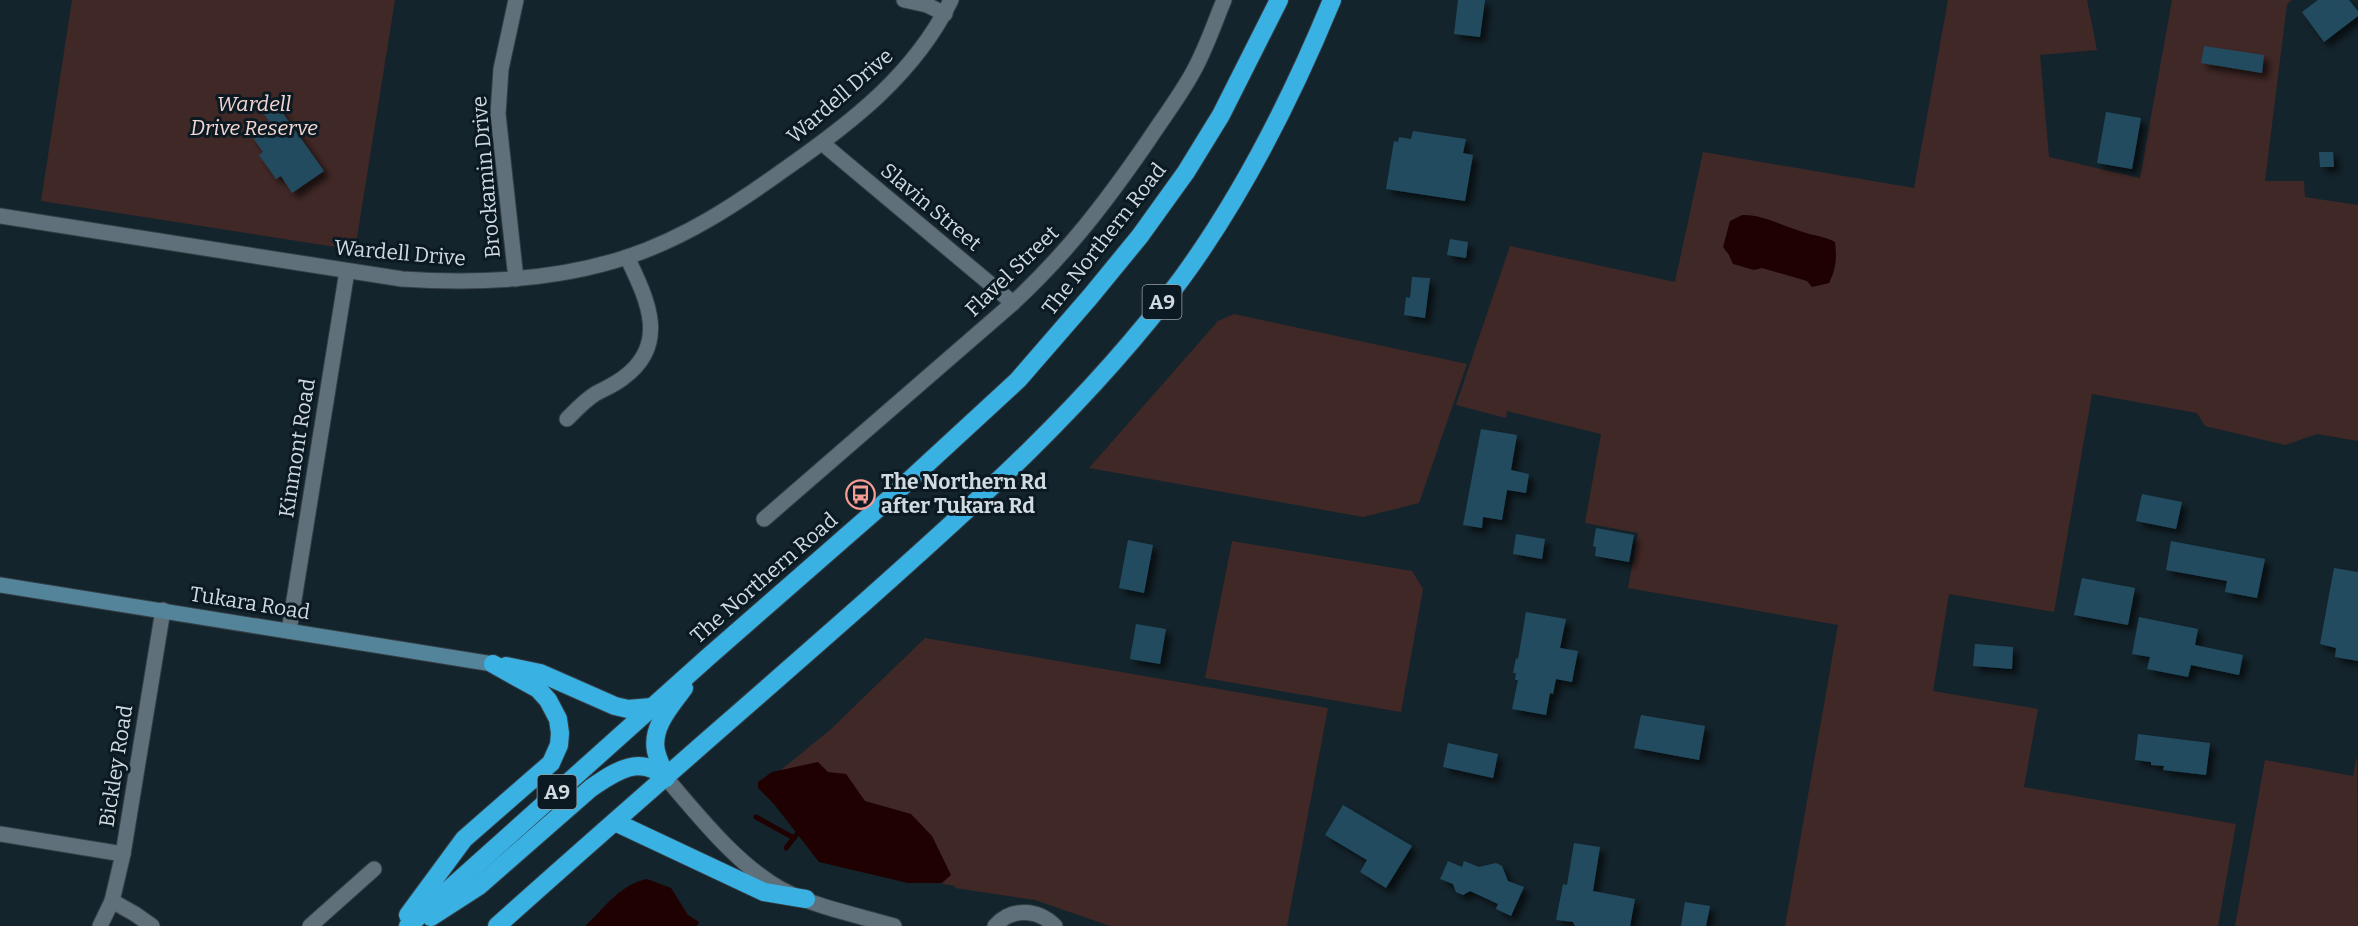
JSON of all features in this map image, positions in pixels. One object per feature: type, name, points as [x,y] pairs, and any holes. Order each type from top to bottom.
[{"type":"highway","name":"The Northern Road","points":[[408,926],[707,658],[890,498],[1018,380],[1140,236],[1186,172],[1221,115],[1279,0]]},
{"type":"highway","name":"A9","points":[[496,926],[983,498],[1071,411],[1120,356],[1183,277],[1241,187],[1285,105],[1332,0]]},
{"type":"highway","points":[[666,778],[656,751],[656,737],[661,721],[707,658]]},
{"type":"highway","points":[[492,664],[540,672],[615,706],[628,709],[652,707]]},
{"type":"highway","points":[[400,926],[464,839],[551,763],[559,745],[558,719],[548,700],[538,689],[492,664]]},
{"type":"highway","points":[[417,926],[478,886],[591,788],[620,770],[652,767],[666,778]]},
{"type":"highway","points":[[615,822],[764,892],[806,899]]},
{"type":"street","name":"Brockamin Drive","points":[[516,0],[501,69],[498,114],[516,279]]},
{"type":"street","points":[[904,0],[948,7]]},
{"type":"street","name":"Flavel Street","points":[[764,519],[1051,268],[1117,186],[1190,78],[1224,0]]},
{"type":"street","name":"Wardell Drive","points":[[0,216],[402,279],[452,282],[516,279],[571,271],[627,257],[718,216],[822,143],[899,77],[924,47],[948,7]]},
{"type":"street","name":"Slavin Street","points":[[822,143],[1013,303]]},
{"type":"street","points":[[567,419],[587,400],[630,373],[640,361],[647,347],[651,327],[650,311],[644,292],[627,257]]},
{"type":"street","name":"Kinmont Road","points":[[290,631],[347,271]]},
{"type":"street","name":"Tukara Road","points":[[0,585],[492,664]]},
{"type":"street","name":"Bickley Road","points":[[100,926],[112,901],[123,854],[163,610]]},
{"type":"street","points":[[666,778],[749,866],[783,890],[894,926]]},
{"type":"street","points":[[0,834],[123,854]]},
{"type":"street","points":[[310,926],[374,869]]},
{"type":"street","points":[[112,901],[152,926]]},
{"type":"street","points":[[995,925],[1016,913],[1027,912],[1036,914],[1056,925]]},
{"type":"green space","name":"Wardell Drive Reserve","points":[[72,0],[395,0],[355,250],[41,201]]},
{"type":"green space","points":[[1948,0],[2087,0],[2097,50],[2040,55],[2049,157],[2140,178],[2172,0],[2292,0],[2287,4],[2265,181],[2304,181],[2305,197],[2358,205],[2358,441],[2317,434],[2285,445],[2205,426],[2197,413],[2092,394],[2054,612],[1949,594],[1933,691],[2038,709],[2024,787],[2236,824],[2218,926],[1785,926],[1838,625],[1628,588],[1638,533],[1585,523],[1601,434],[1507,411],[1506,418],[1456,405],[1510,246],[1675,282],[1703,152],[1914,188]]},
{"type":"green space","points":[[1234,314],[1467,364],[1419,503],[1363,517],[1089,468],[1218,321]]},
{"type":"green space","points":[[1232,541],[1412,571],[1423,589],[1401,712],[1205,678]]},
{"type":"green space","points":[[925,638],[1328,708],[1287,926],[1110,926],[1035,900],[955,888],[955,886],[825,863],[760,787],[830,730]]},
{"type":"green space","points":[[2357,756],[2358,926],[2235,926],[2265,760],[2353,776]]},
{"type":"shaded area","points":[[1742,215],[1765,218],[1835,242],[1835,263],[1829,283],[1812,287],[1807,281],[1762,268],[1754,270],[1733,264],[1723,247],[1730,221]]},
{"type":"shaded area","points":[[818,762],[828,772],[846,774],[865,801],[911,814],[932,836],[951,875],[942,883],[908,883],[819,862],[774,804],[758,788],[758,782],[772,772]]},
{"type":"shaded area","points":[[647,879],[671,888],[688,915],[699,922],[697,926],[585,926],[620,892],[628,886]]},
{"type":"building","points":[[1458,0],[1485,0],[1480,37],[1454,34]]},
{"type":"building","points":[[2318,0],[2349,0],[2358,11],[2358,16],[2324,42],[2302,12]]},
{"type":"building","points":[[2204,46],[2264,55],[2262,73],[2201,63]]},
{"type":"building","points":[[277,105],[324,171],[292,193],[281,176],[276,179],[259,155],[263,152],[251,135],[270,122],[264,114]]},
{"type":"building","points":[[2106,112],[2141,118],[2132,169],[2097,163]]},
{"type":"building","points":[[1413,131],[1466,139],[1463,153],[1473,155],[1465,201],[1386,189],[1394,141],[1398,142],[1399,137],[1411,139]]},
{"type":"building","points":[[2319,152],[2333,152],[2334,167],[2320,167]]},
{"type":"building","points":[[1450,239],[1468,242],[1466,258],[1447,255]]},
{"type":"building","points":[[1412,277],[1430,278],[1425,318],[1404,315],[1406,297],[1410,298]]},
{"type":"building","points":[[1481,429],[1517,435],[1511,470],[1529,474],[1526,493],[1507,490],[1502,520],[1483,517],[1482,528],[1463,525]]},
{"type":"building","points":[[2142,494],[2182,502],[2176,529],[2136,521]]},
{"type":"building","points":[[1596,528],[1634,535],[1629,562],[1595,556],[1596,547],[1593,546]]},
{"type":"building","points":[[1516,534],[1545,539],[1542,559],[1513,554]]},
{"type":"building","points":[[1128,540],[1153,545],[1144,593],[1119,588]]},
{"type":"building","points":[[2171,541],[2265,559],[2257,598],[2225,592],[2227,581],[2166,570]]},
{"type":"building","points":[[2334,568],[2358,572],[2358,661],[2335,657],[2336,648],[2320,644]]},
{"type":"building","points":[[2082,578],[2135,588],[2128,625],[2074,615]]},
{"type":"building","points":[[1526,612],[1566,619],[1560,648],[1578,651],[1572,682],[1556,679],[1553,694],[1550,693],[1546,715],[1512,709],[1518,680],[1515,680],[1516,673],[1513,673],[1516,658],[1518,659]]},
{"type":"building","points":[[2139,617],[2198,629],[2195,645],[2243,655],[2239,675],[2191,665],[2188,677],[2147,669],[2150,657],[2132,654]]},
{"type":"building","points":[[1136,624],[1166,629],[1160,664],[1130,659]]},
{"type":"building","points":[[1975,644],[2013,647],[2012,669],[1973,666]]},
{"type":"building","points":[[1641,715],[1705,726],[1699,760],[1634,748]]},
{"type":"building","points":[[2138,734],[2210,743],[2206,775],[2163,770],[2164,766],[2135,760]]},
{"type":"building","points":[[1448,743],[1498,754],[1493,778],[1443,767]]},
{"type":"building","points":[[1343,805],[1412,846],[1386,888],[1360,872],[1367,860],[1325,835]]},
{"type":"building","points":[[1574,843],[1600,847],[1593,891],[1635,899],[1630,926],[1575,926],[1573,922],[1556,920],[1563,884],[1567,885]]},
{"type":"building","points":[[1448,861],[1462,867],[1464,861],[1479,867],[1496,863],[1502,866],[1508,881],[1524,887],[1511,916],[1496,909],[1498,904],[1470,891],[1463,895],[1456,892],[1453,884],[1440,879]]},
{"type":"building","points":[[1685,902],[1710,906],[1706,926],[1681,926]]},
{"type":"waterway","points":[[756,817],[794,838]]},
{"type":"waterway","points":[[786,848],[797,834]]},
{"type":"place","name":"The Northern Rd after Tukara Rd","points":[[860,494]]}]
